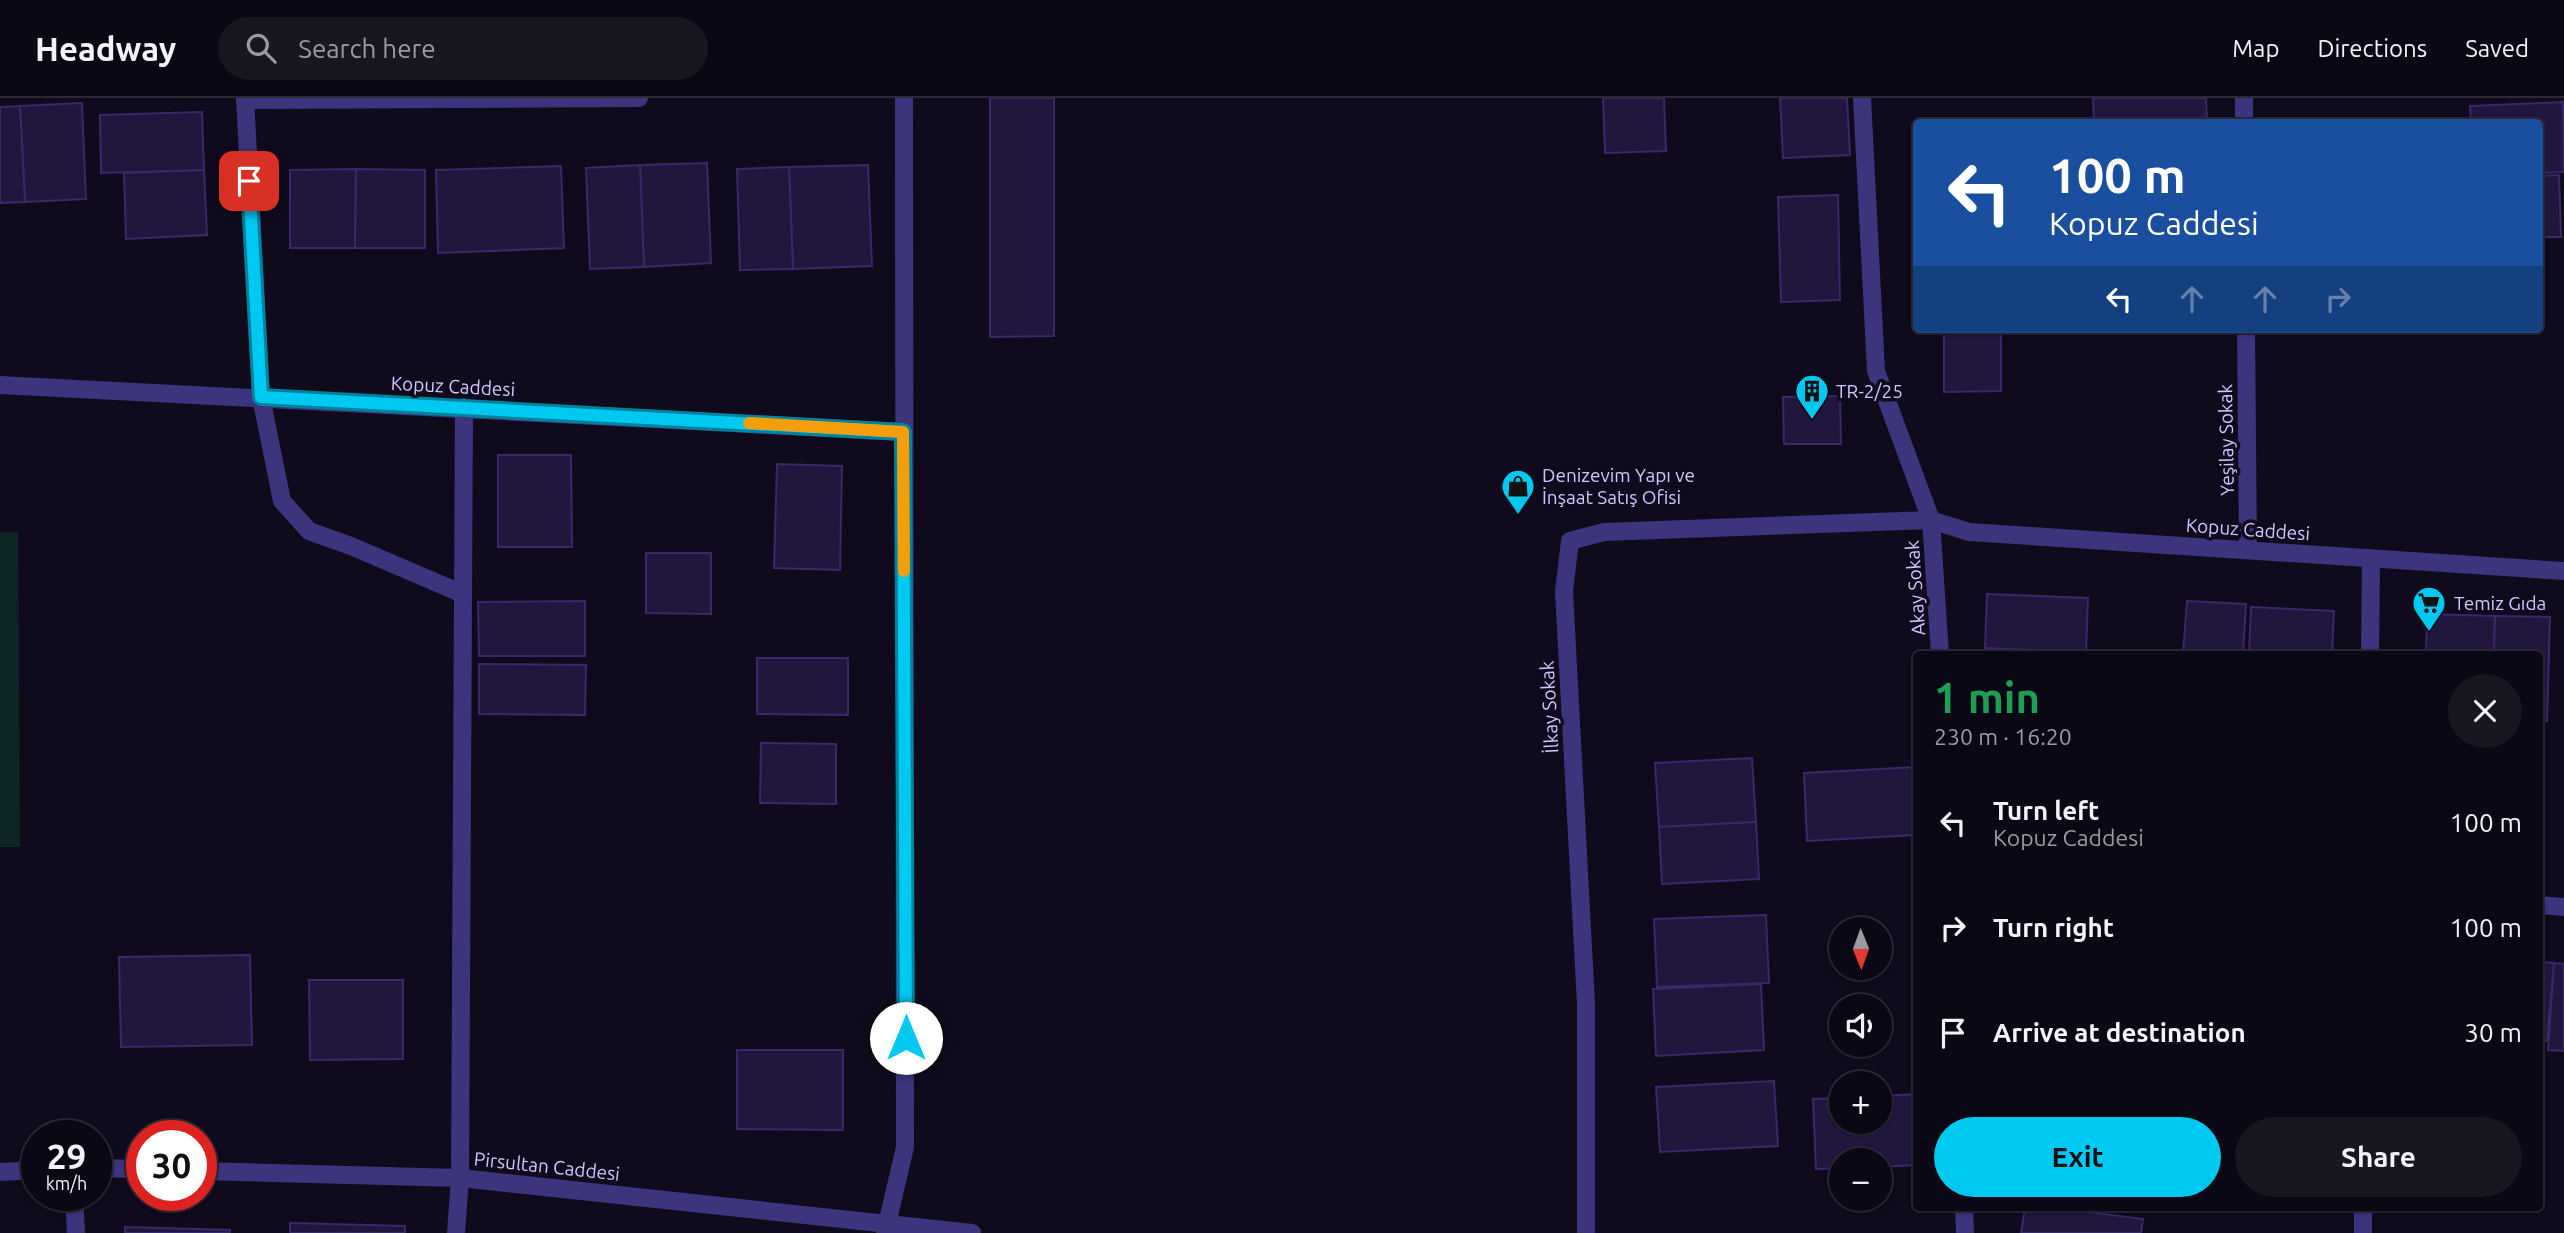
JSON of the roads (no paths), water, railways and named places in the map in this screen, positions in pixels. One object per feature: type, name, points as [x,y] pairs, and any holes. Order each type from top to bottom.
[{"type":"street","points":[[463,594],[309,531],[282,501],[261,397],[245,99],[639,98]]},
{"type":"street","points":[[886,1229],[905,1147],[904,98]]},
{"type":"street","name":"Akay Sokak","points":[[1862,98],[1876,371],[1931,520],[1940,651]]},
{"type":"street","points":[[2244,98],[2244,119]]},
{"type":"street","name":"Yeşilay Sokak","points":[[2246,333],[2248,550]]},
{"type":"street","name":"Kopuz Caddesi","points":[[0,385],[464,407],[903,432]]},
{"type":"street","points":[[456,1233],[460,1178],[464,407]]},
{"type":"street","name":"Kopuz Caddesi","points":[[1931,520],[1969,531],[2564,570]]},
{"type":"street","name":"İlkay Sokak","points":[[1586,1233],[1586,1004],[1564,591],[1570,541],[1604,532],[1931,520]]},
{"type":"street","points":[[2370,651],[2371,558]]},
{"type":"street","points":[[2543,905],[2564,907]]},
{"type":"street","points":[[0,1172],[21,1171]]},
{"type":"street","name":"Pirsultan Caddesi","points":[[217,1171],[460,1178],[886,1229],[971,1233]]},
{"type":"street","points":[[75,1211],[76,1233]]},
{"type":"street","points":[[1964,1211],[1965,1233]]},
{"type":"street","points":[[2363,1211],[2363,1233]]},
{"type":"place","name":"TR-2/25","points":[[1812,421]]},
{"type":"place","name":"Denizevim Yapı ve İnşaat Satış Ofisi","points":[[1518,516]]},
{"type":"place","name":"Temiz Gıda","points":[[2429,633]]}]
